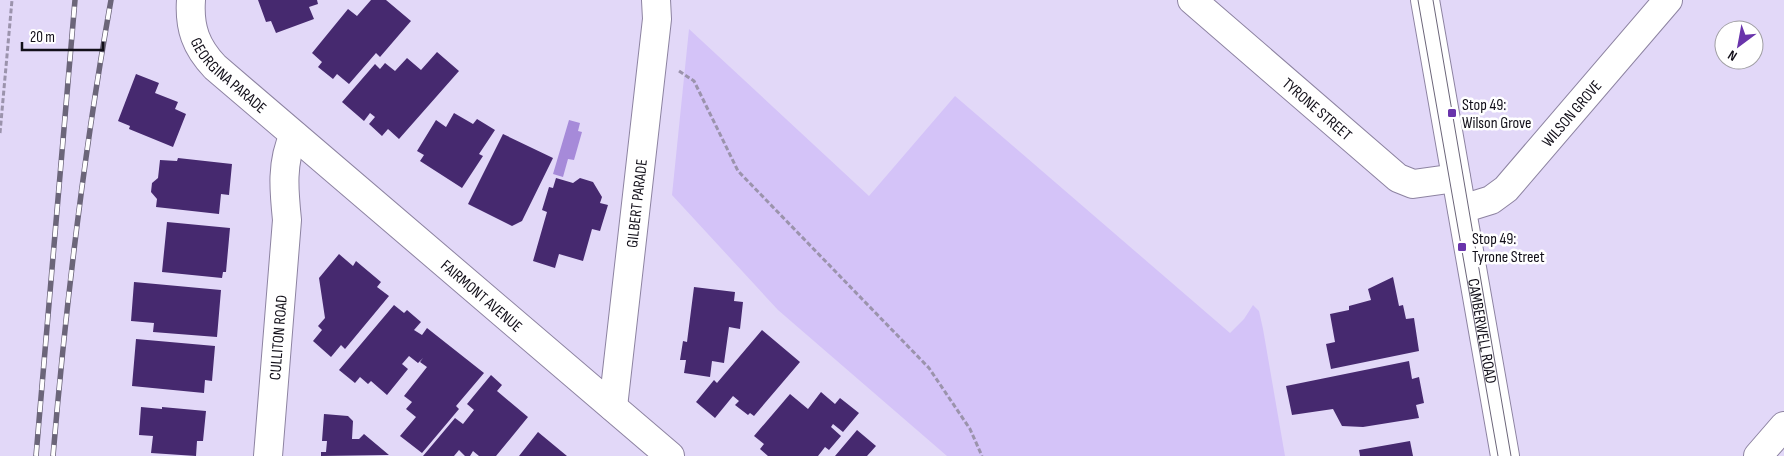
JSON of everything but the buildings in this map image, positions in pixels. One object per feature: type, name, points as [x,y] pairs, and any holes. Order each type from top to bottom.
[{"type":"street","name":"GEORGINA PARADE","points":[[191,0],[193,35],[205,57],[294,135]]},
{"type":"street","name":"GILBERT PARADE","points":[[613,407],[657,19],[656,0]]},
{"type":"street","name":"TYRONE STREET","points":[[1192,0],[1398,178],[1413,184],[1456,178]]},
{"type":"street","name":"CAMBERWELL ROAD","points":[[1425,0],[1505,456]]},
{"type":"street","name":"WILSON GROVE","points":[[1462,209],[1492,200],[1509,186],[1668,0]]},
{"type":"street","name":"FAIRMONT AVENUE","points":[[294,135],[670,456]]},
{"type":"street","name":"CULLITON ROAD","points":[[268,456],[287,220],[284,183],[288,148],[294,135]]},
{"type":"street","name":"CULLITON ROAD","points":[[287,220],[314,153]]},
{"type":"street","points":[[1758,456],[1784,426]]},
{"type":"path","points":[[0,133],[12,0]]},
{"type":"path","points":[[653,55],[694,81],[738,171],[929,368],[970,429],[982,456]]},
{"type":"shaded area","points":[[689,29],[869,196],[955,96],[1230,333],[1244,319],[1253,305],[1259,311],[1263,329],[1285,456],[947,456],[778,310],[672,195]]},
{"type":"shaded area","points":[[569,120],[580,123],[578,131],[582,132],[574,160],[568,159],[563,177],[553,174]]},
{"type":"tram line","points":[[1418,0],[1498,456]]},
{"type":"tram line","points":[[1433,0],[1511,456]]},
{"type":"railway","points":[[36,456],[75,0]]},
{"type":"railway","points":[[53,456],[77,227],[92,113],[111,0]]},
{"type":"place","name":"Stop 49: Wilson Grove","points":[[1452,113]]},
{"type":"place","name":"Stop 49: Tyrone Street","points":[[1462,247]]}]
